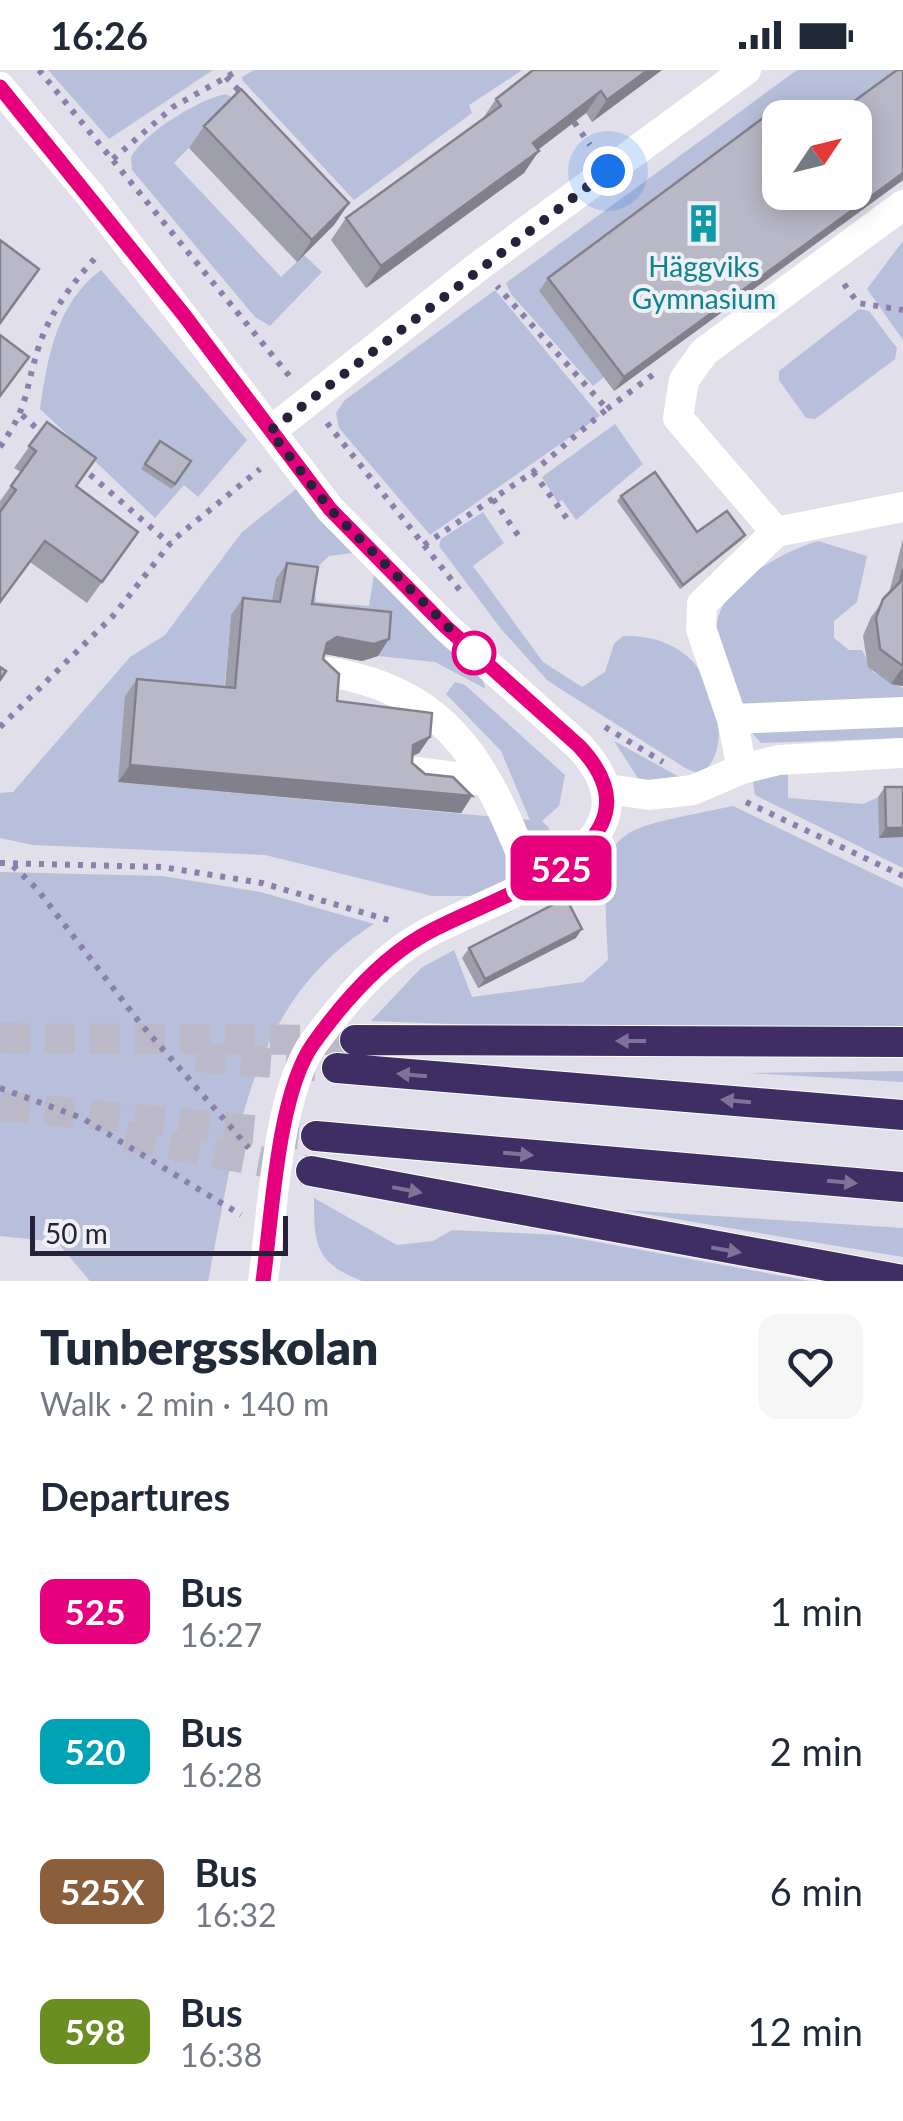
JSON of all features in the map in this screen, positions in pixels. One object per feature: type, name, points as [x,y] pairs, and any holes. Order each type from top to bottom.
[{"type":"highway","points":[[356,1040],[903,1042]]},
{"type":"highway","points":[[337,1068],[903,1115]]},
{"type":"highway","points":[[316,1136],[903,1187]]},
{"type":"highway","points":[[312,1171],[903,1280]]},
{"type":"street","points":[[270,446],[480,266],[746,70]]},
{"type":"street","points":[[0,87],[91,196],[270,446],[446,627],[579,746],[596,764],[608,789],[600,824],[587,848],[566,865],[419,937],[354,992],[310,1048],[290,1099],[263,1281]]},
{"type":"street","points":[[776,532],[678,418],[684,380],[704,352],[903,205]]},
{"type":"street","points":[[742,770],[732,719],[701,630],[702,604],[776,532],[903,507]]},
{"type":"street","points":[[329,672],[398,691],[439,717],[487,781],[533,882]]},
{"type":"street","points":[[732,719],[903,712]]},
{"type":"street","points":[[608,789],[649,796],[703,786],[780,760],[903,752]]},
{"type":"street","points":[[417,772],[487,781]]},
{"type":"path","points":[[113,159],[173,107],[238,70]]},
{"type":"path","points":[[226,77],[253,106]]},
{"type":"path","points":[[0,447],[22,416],[39,345],[71,284],[105,246]]},
{"type":"path","points":[[424,546],[533,472],[608,409],[480,266]]},
{"type":"path","points":[[870,306],[903,310]]},
{"type":"path","points":[[22,416],[49,439]]},
{"type":"path","points":[[0,727],[112,616],[170,544],[270,446]]},
{"type":"path","points":[[76,463],[170,544]]},
{"type":"path","points":[[533,472],[568,520]]},
{"type":"path","points":[[494,499],[520,538]]},
{"type":"path","points":[[604,727],[703,786],[903,876]]},
{"type":"path","points":[[0,863],[162,868],[262,883],[394,922]]},
{"type":"path","points":[[12,866],[37,889],[140,1022],[256,1157]]},
{"type":"path","points":[[0,1088],[82,1118],[248,1219]]},
{"type":"shaded area","points":[[48,70],[213,70],[109,139]]},
{"type":"shaded area","points":[[254,70],[521,71],[469,105],[472,113],[354,200],[243,81],[242,77]]},
{"type":"shaded area","points":[[797,70],[903,70],[863,100],[762,100],[762,171],[539,291],[604,377],[593,386],[511,294],[506,283]]},
{"type":"shaded area","points":[[226,94],[236,100],[174,163],[281,277],[304,255],[322,272],[270,326],[255,317],[132,170],[131,157],[160,128]]},
{"type":"shaded area","points":[[903,241],[903,340],[867,289]]},
{"type":"shaded area","points":[[101,270],[247,440],[198,497],[184,485],[155,518],[40,409],[51,351],[64,315]]},
{"type":"shaded area","points":[[495,290],[600,416],[430,535],[339,428],[336,413],[345,400]]},
{"type":"shaded area","points":[[859,309],[869,311],[897,348],[895,359],[815,419],[806,418],[779,380],[779,371]]},
{"type":"shaded area","points":[[615,424],[643,464],[576,520],[562,500],[558,503],[542,477]]},
{"type":"shaded area","points":[[315,474],[352,553],[329,556],[314,570],[316,602],[369,606],[377,555],[470,649],[486,689],[435,662],[378,656],[231,615],[223,704],[118,782],[530,820],[501,751],[446,694],[455,682],[465,685],[565,775],[559,806],[542,821],[549,828],[552,852],[537,865],[472,896],[432,896],[265,855],[33,845],[0,838],[0,793],[13,792],[130,657],[165,635],[242,532]]},
{"type":"shaded area","points":[[483,512],[504,543],[473,566],[543,662],[582,687],[605,672],[614,644],[623,636],[632,636],[674,647],[698,668],[713,699],[719,734],[711,764],[700,774],[548,681],[501,629],[439,546],[441,539]]},
{"type":"shaded area","points":[[818,541],[867,556],[857,602],[834,621],[834,638],[849,650],[862,650],[873,672],[903,688],[903,738],[761,743],[753,734],[717,628],[720,613],[739,585],[754,573],[787,553]]},
{"type":"shaded area","points":[[614,741],[685,780],[641,783]]},
{"type":"shaded area","points":[[788,772],[788,798],[863,804],[878,797],[880,838],[903,837],[903,868],[755,795],[753,783],[757,777]]},
{"type":"shaded area","points":[[733,806],[903,888],[903,1041],[371,1021],[421,968],[454,950],[472,997],[583,982],[608,960],[606,882],[610,858],[618,842],[657,822]]},
{"type":"shaded area","points":[[0,872],[162,876],[260,892],[374,924],[331,956],[298,994],[273,1036],[239,1129],[208,1281],[90,1281],[57,1242],[0,1236]]},
{"type":"shaded area","points":[[903,1071],[903,1082],[748,1073]]},
{"type":"shaded area","points":[[314,1198],[397,1245],[433,1241],[452,1230],[559,1235],[810,1281],[362,1281],[335,1267],[320,1250]]},
{"type":"shaded area","points":[[622,1210],[903,1228],[903,1257]]},
{"type":"building","points":[[533,70],[648,70],[607,100],[601,91],[533,143],[539,151],[381,266],[346,218],[501,106],[496,99]]},
{"type":"building","name":"Häggviks Gymnasium","points":[[897,70],[903,70],[903,173],[872,196],[872,100],[856,100]]},
{"type":"building","points":[[241,89],[349,203],[312,240],[204,126]]},
{"type":"building","name":"Häggviks Gymnasium","points":[[762,119],[762,210],[852,210],[624,377],[548,278]]},
{"type":"building","points":[[0,240],[39,269],[0,323]]},
{"type":"building","points":[[0,335],[29,357],[0,396]]},
{"type":"building","points":[[47,422],[96,458],[76,486],[138,532],[102,582],[45,541],[0,602],[0,512],[16,490],[11,486],[36,451],[29,446]]},
{"type":"building","points":[[160,441],[191,461],[175,484],[145,464]]},
{"type":"building","points":[[655,472],[697,532],[727,511],[745,535],[683,585],[621,496]]},
{"type":"building","points":[[287,563],[318,567],[312,604],[391,612],[389,639],[374,644],[337,637],[327,643],[323,659],[339,674],[337,701],[432,713],[430,737],[413,745],[412,763],[425,774],[453,777],[472,796],[130,765],[137,679],[235,688],[243,598],[280,602]]},
{"type":"building","points":[[903,569],[903,666],[880,649],[876,618],[883,599],[900,582]]},
{"type":"building","points":[[885,787],[903,787],[903,828],[886,828]]},
{"type":"building","points":[[566,898],[582,929],[485,979],[469,948]]},
{"type":"tunnel","points":[[0,1038],[355,1040]]},
{"type":"tunnel","points":[[196,1057],[324,1067]]},
{"type":"tunnel","points":[[0,1106],[316,1136]]},
{"type":"tunnel","points":[[126,1136],[311,1171]]},
{"type":"bus line","name":"525","points":[[0,87],[91,196],[330,509],[446,627],[579,746],[596,764],[608,789],[600,824],[587,848],[566,865],[419,937],[354,992],[310,1048],[290,1099],[263,1281]]},
{"type":"place","name":"Häggviks Gymnasium","points":[[704,224]]},
{"type":"route","points":[[474,653],[330,509],[270,431],[608,171]]}]
